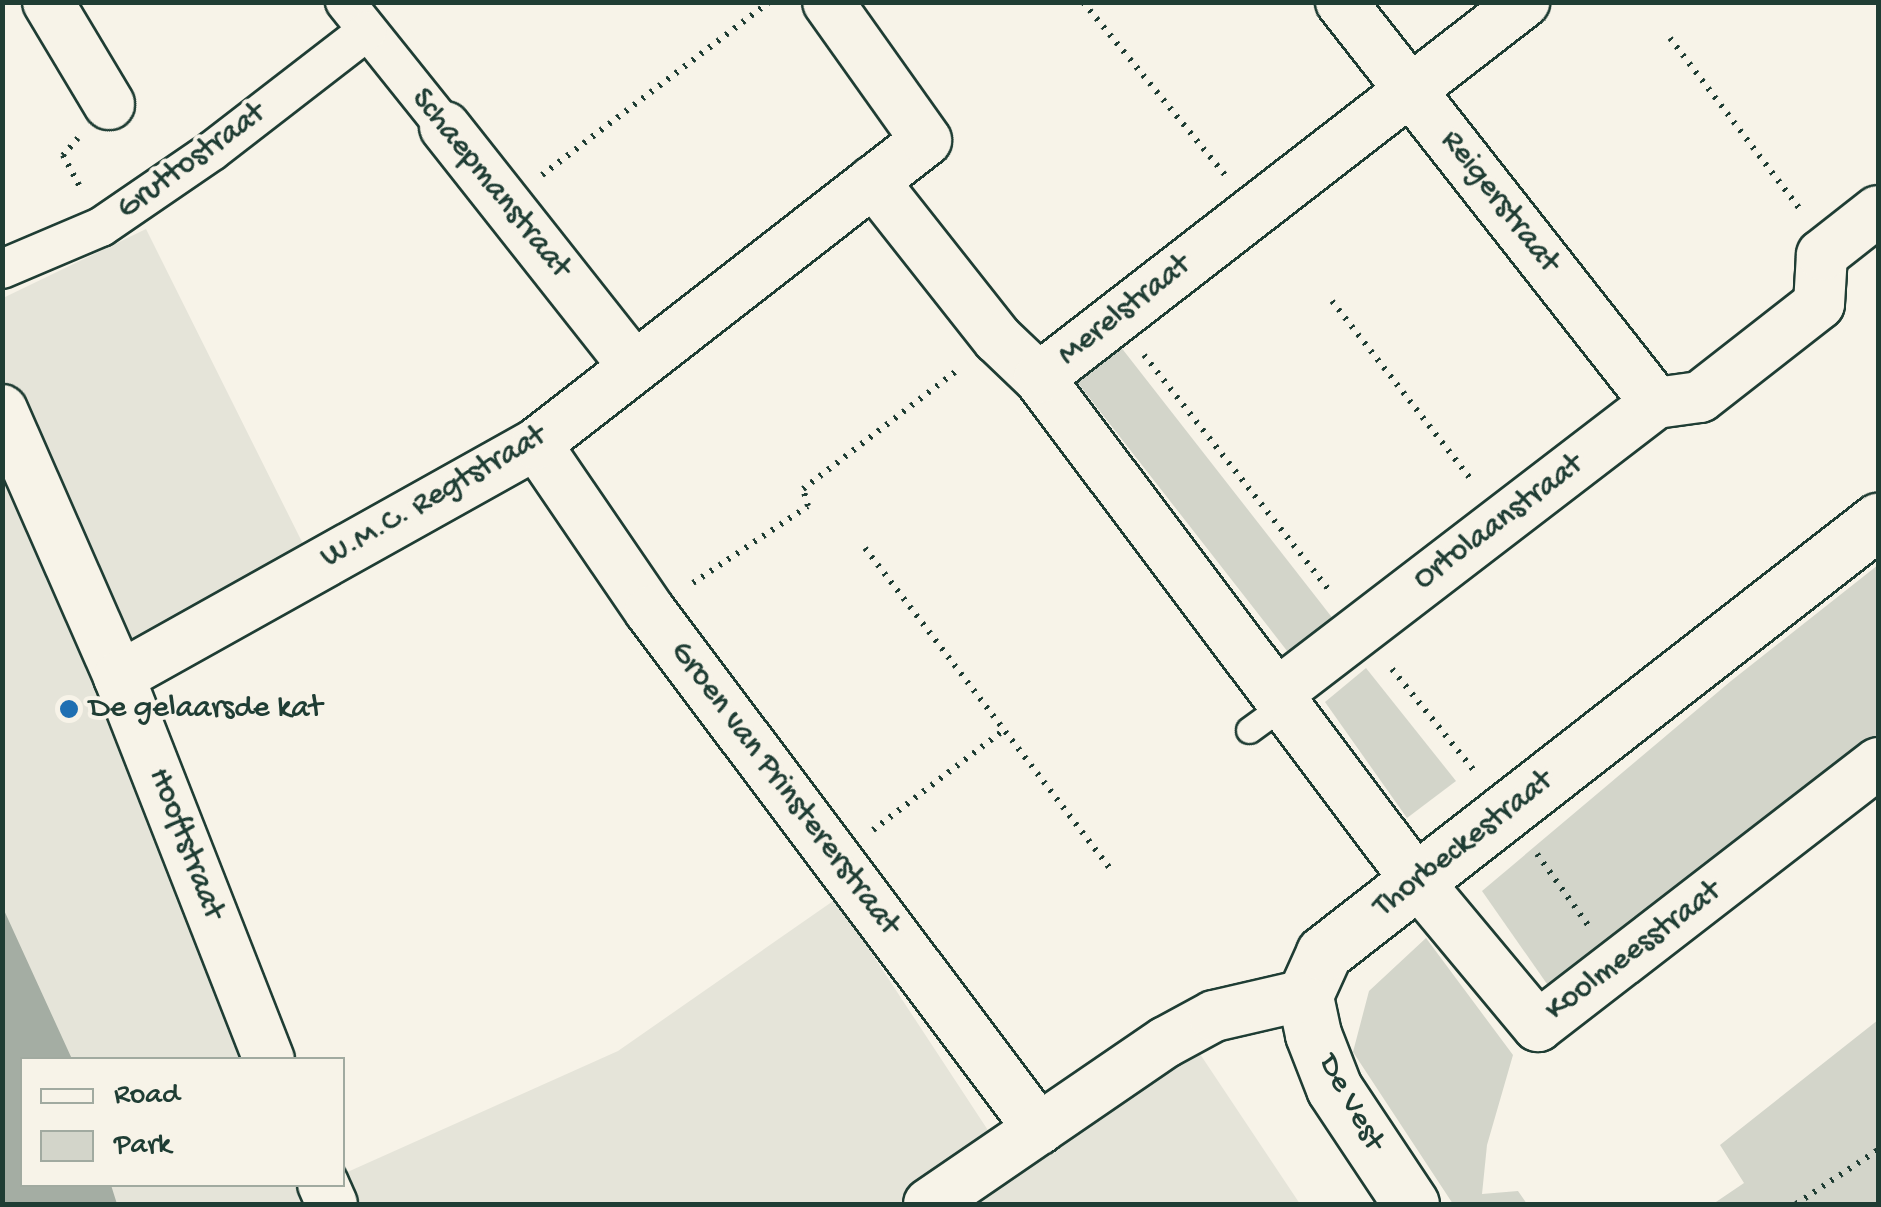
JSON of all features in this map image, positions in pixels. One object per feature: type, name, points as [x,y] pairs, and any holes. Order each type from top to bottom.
[{"type":"street","points":[[48,2],[108,104]]},
{"type":"street","name":"W.M.C. Regtstraat","points":[[119,676],[536,444],[926,140],[828,2]]},
{"type":"street","name":"Reigerstraat","points":[[1341,2],[1656,403]]},
{"type":"street","name":"Merelstraat","points":[[1271,709],[1039,378],[1524,2]]},
{"type":"street","name":"Schaepmanstraat","points":[[356,17],[634,366]]},
{"type":"street","name":"Gruttostraat","points":[[2,269],[101,227],[212,151],[356,17]]},
{"type":"street","points":[[873,180],[998,339],[1039,378]]},
{"type":"street","points":[[1830,249],[1878,210]]},
{"type":"street","name":"Ortolaanstraat","points":[[1271,709],[1503,520],[1656,403],[1700,397],[1819,304],[1822,255],[1830,249]]},
{"type":"street","name":"Hooftstraat","points":[[2,410],[119,676],[268,1057]]},
{"type":"street","name":"Groen van Prinstererstraat","points":[[536,444],[650,612],[1039,1129]]},
{"type":"street","name":"Thorbeckestraat","points":[[1305,996],[1324,953],[1878,521]]},
{"type":"street","points":[[1271,709],[1417,881]]},
{"type":"street","name":"Koolmeesstraat","points":[[1417,881],[1538,1026],[1878,762]]},
{"type":"street","points":[[929,1204],[1166,1042],[1214,1016],[1305,996]]},
{"type":"street","name":"De Vest","points":[[1305,996],[1313,1034],[1334,1088],[1412,1204]]},
{"type":"path","points":[[506,203],[769,2]]},
{"type":"path","points":[[1083,2],[1254,210]]},
{"type":"path","points":[[1670,38],[1830,249]]},
{"type":"path","points":[[101,227],[63,155],[108,104]]},
{"type":"path","points":[[1332,301],[1503,520]]},
{"type":"path","points":[[650,612],[808,506],[803,489],[998,339]]},
{"type":"path","points":[[865,548],[1112,871]]},
{"type":"path","points":[[836,858],[1004,730]]},
{"type":"path","points":[[1796,1204],[1878,1150]]},
{"type":"shaded area","points":[[146,229],[318,574],[144,669],[295,1057],[20,1057],[3,1030],[3,298]]},
{"type":"shaded area","points":[[836,899],[997,1144],[1178,1021],[1300,1204],[69,1204],[63,1187],[345,1187],[345,1173],[618,1051]]},
{"type":"shaded area","points":[[3,908],[71,1057],[20,1057],[20,1187],[112,1187],[117,1204],[3,1204]]},
{"type":"green space","points":[[1120,346],[1333,619],[1289,653],[1076,380]]},
{"type":"green space","points":[[1878,565],[1878,743],[1554,994],[1482,891],[1731,681]]},
{"type":"green space","points":[[1366,668],[1456,781],[1407,818],[1325,702]]},
{"type":"green space","points":[[1426,938],[1513,1055],[1487,1145],[1482,1194],[1518,1191],[1527,1204],[1453,1204],[1353,1052],[1369,991]]},
{"type":"green space","points":[[1878,1020],[1878,1204],[1713,1204],[1744,1183],[1720,1145]]},
{"type":"place","name":"De gelaarsde kat","points":[[69,709]]}]
